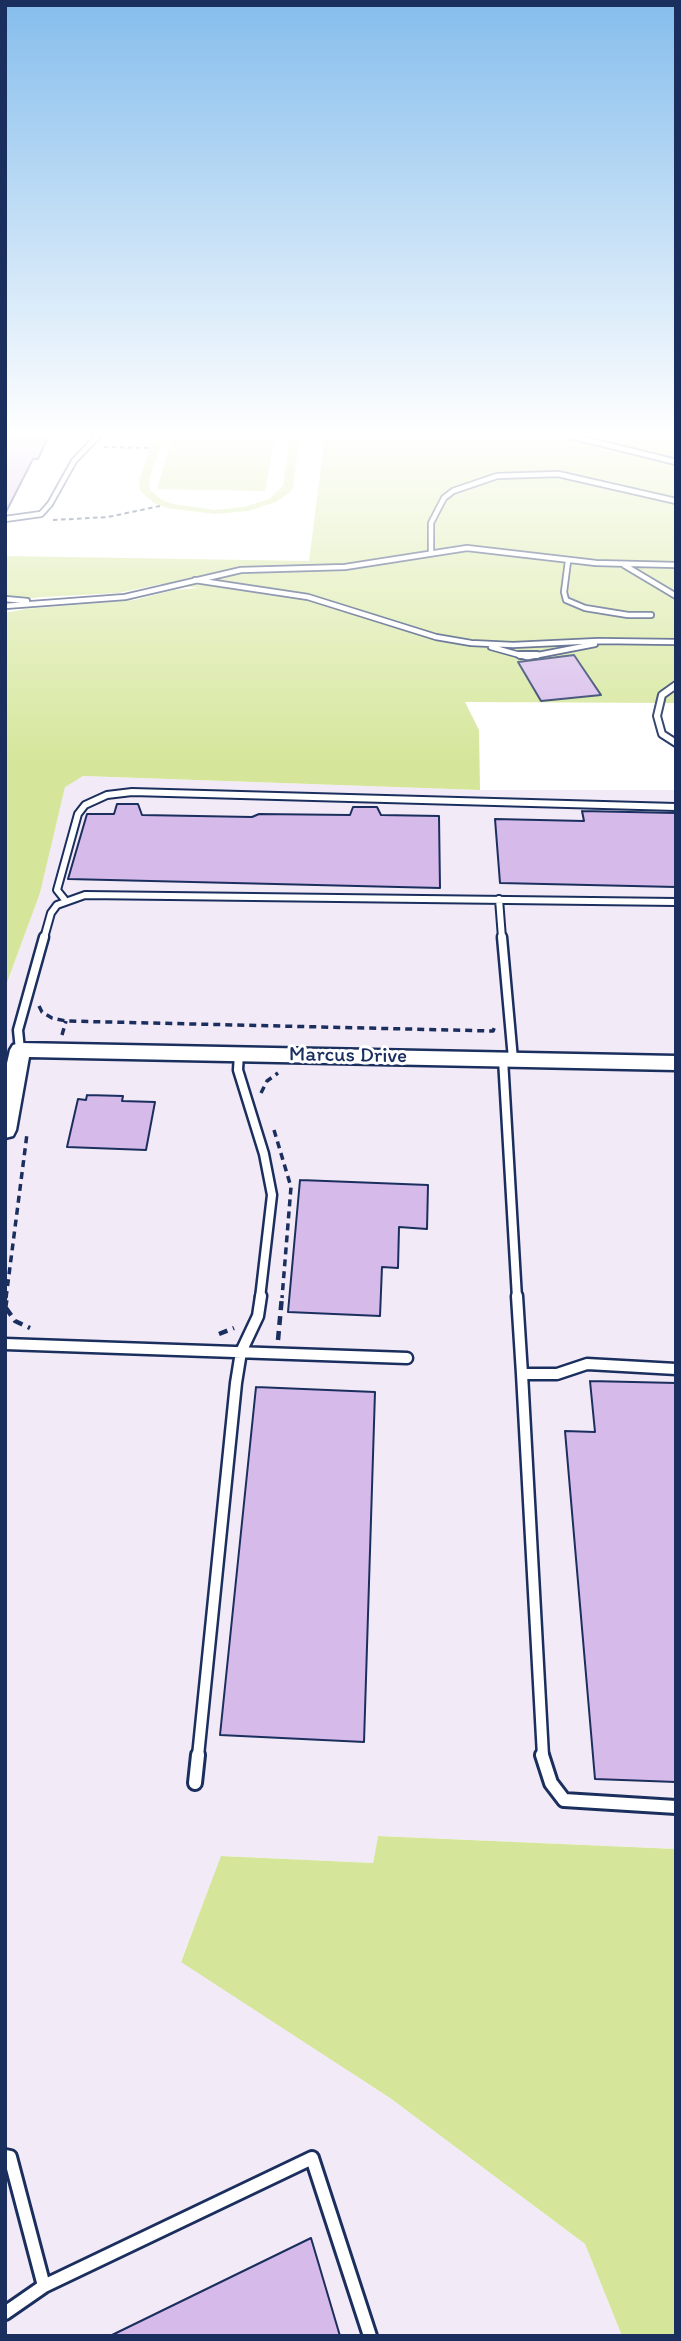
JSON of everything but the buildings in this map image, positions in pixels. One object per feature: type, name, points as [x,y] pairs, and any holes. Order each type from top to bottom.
[{"type":"street","name":"Marcus Drive","points":[[20,1050],[676,1063]]},
{"type":"street","points":[[5,1130],[20,1050]]},
{"type":"lane","points":[[430,544],[430,552]]},
{"type":"lane","points":[[5,606],[125,597],[192,579],[241,570],[345,567],[430,552],[477,548],[568,561],[676,565]]},
{"type":"lane","points":[[568,561],[564,592],[566,600],[596,610],[651,615]]},
{"type":"lane","points":[[624,565],[676,596]]},
{"type":"lane","points":[[192,579],[319,600],[436,636],[527,657],[559,653],[607,641]]},
{"type":"lane","points":[[5,599],[39,602]]},
{"type":"lane","points":[[471,643],[513,645],[607,641],[676,642]]},
{"type":"lane","points":[[676,685],[662,695],[657,716],[662,733],[676,743]]},
{"type":"lane","points":[[65,900],[58,890],[78,814],[85,805],[107,795],[132,792],[676,807]]},
{"type":"lane","points":[[20,1050],[18,1030],[51,914],[65,900],[85,895],[676,902]]},
{"type":"lane","points":[[499,900],[542,1754],[551,1783],[564,1800],[676,1807]]},
{"type":"lane","points":[[195,1783],[241,1352],[258,1316],[272,1195],[264,1154],[238,1070],[239,1053]]},
{"type":"lane","points":[[5,1344],[407,1358]]},
{"type":"lane","points":[[522,1374],[557,1374],[587,1364],[676,1369]]},
{"type":"lane","points":[[5,2156],[10,2157],[44,2286]]},
{"type":"lane","points":[[5,2313],[44,2286],[312,2158],[370,2336]]},
{"type":"path","points":[[43,994],[39,1006],[42,1012],[52,1018],[66,1021],[492,1031],[495,1025]]},
{"type":"path","points":[[57,1051],[66,1021]]},
{"type":"path","points":[[29,1121],[5,1308],[15,1321],[27,1328],[37,1329]]},
{"type":"path","points":[[214,1335],[228,1332],[241,1319]]},
{"type":"shaded area","points":[[83,776],[480,790],[676,790],[676,1849],[378,1836],[373,1863],[222,1856],[181,1961],[390,2098],[585,2244],[622,2336],[5,2336],[5,988],[40,893],[65,786]]},
{"type":"green space","points":[[311,544],[676,544],[676,703],[465,702],[479,730],[480,790],[83,776],[65,787],[40,893],[5,988],[5,613],[135,600],[173,590],[200,588],[161,584],[118,593],[5,602],[5,556],[309,561]]},
{"type":"green space","points":[[378,1836],[676,1849],[676,2336],[622,2336],[585,2244],[390,2098],[181,1962],[221,1856],[373,1863]]}]
